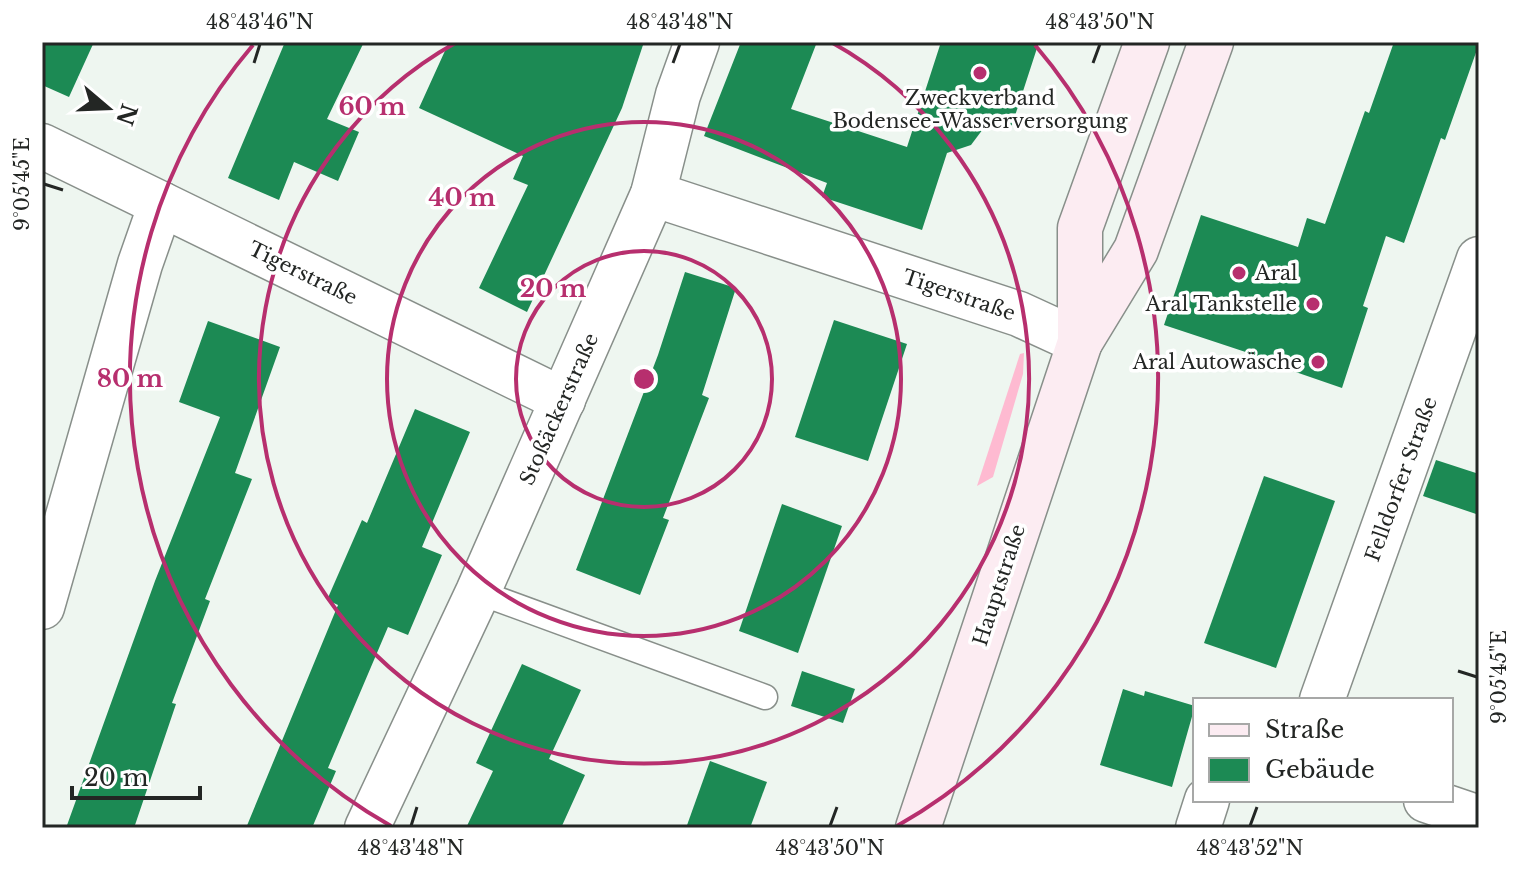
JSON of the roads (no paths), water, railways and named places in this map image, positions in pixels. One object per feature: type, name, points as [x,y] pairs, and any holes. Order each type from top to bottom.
[{"type":"main road","name":"Hauptstraße","points":[[1080,342],[1080,228],[1147,42]]},
{"type":"main road","name":"Hauptstraße","points":[[918,828],[1080,342],[1136,250],[1211,42]]},
{"type":"street","name":"Stoßäckerstraße","points":[[367,828],[478,592],[653,194],[678,95],[697,42]]},
{"type":"street","name":"Tigerstraße","points":[[42,146],[563,400]]},
{"type":"street","name":"Tigerstraße","points":[[653,194],[1019,314],[1080,342]]},
{"type":"street","points":[[42,607],[136,279],[161,204]]},
{"type":"street","name":"Felldorfer Straße","points":[[1323,698],[1479,259]]},
{"type":"street","points":[[1198,828],[1206,802]]},
{"type":"street","points":[[1432,802],[1479,818]]},
{"type":"lane","points":[[478,592],[765,697]]},
{"type":"place","name":"Zweckverband Bodensee-Wasserversorgung","points":[[980,73]]},
{"type":"place","name":"Aral","points":[[1239,273]]},
{"type":"place","name":"Aral Tankstelle","points":[[1313,304]]},
{"type":"place","name":"Aral Autowäsche","points":[[1318,362]]}]
